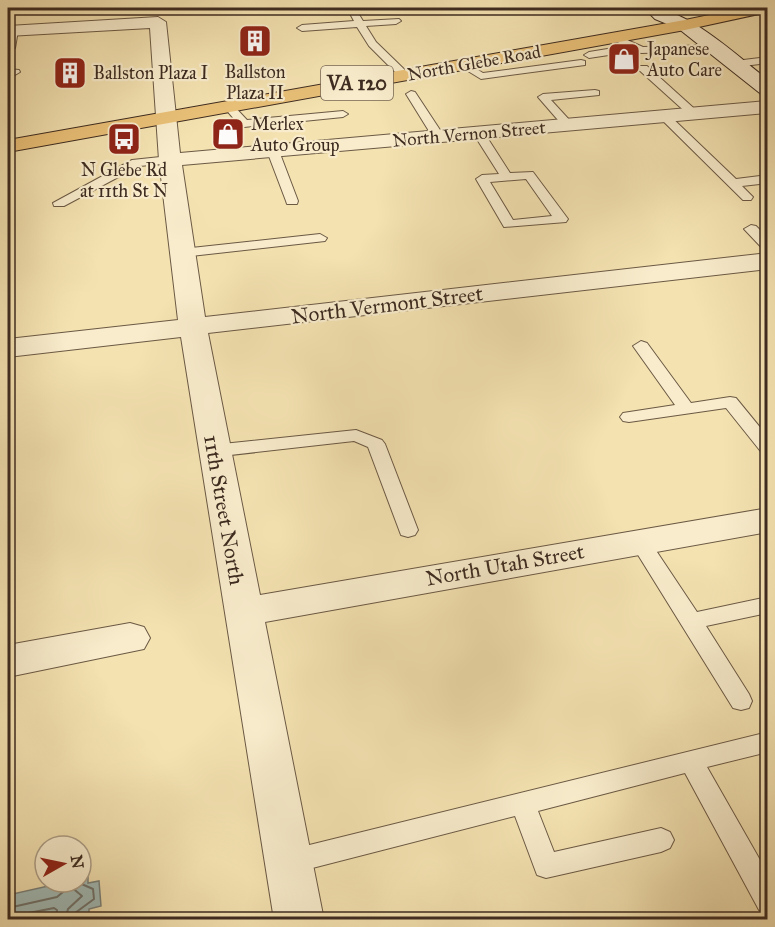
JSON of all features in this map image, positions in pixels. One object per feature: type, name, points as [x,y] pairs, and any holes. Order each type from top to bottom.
[{"type":"main road","name":"North Glebe Road","points":[[122,106],[172,104],[228,106],[616,38],[688,13],[763,8]]},
{"type":"main road","name":"North Glebe Road","points":[[206,92],[656,11]]},
{"type":"main road","name":"North Glebe Road","points":[[8,146],[172,104]]},
{"type":"street","points":[[656,11],[688,13],[714,48],[735,64],[759,75],[768,90]]},
{"type":"street","name":"11th Street North","points":[[10,31],[158,22],[172,104],[170,160],[193,327],[213,452],[299,920]]},
{"type":"street","name":"North Vernon Street","points":[[170,160],[768,107]]},
{"type":"street","name":"North Vermont Street","points":[[8,348],[768,261]]},
{"type":"street","name":"North Utah Street","points":[[243,612],[768,520]]},
{"type":"street","points":[[8,660],[130,638]]},
{"type":"lane","points":[[356,17],[372,44],[404,75]]},
{"type":"lane","points":[[300,23],[356,17],[395,19]]},
{"type":"lane","points":[[10,31],[10,48]]},
{"type":"lane","points":[[616,38],[641,50],[714,48]]},
{"type":"lane","points":[[463,65],[481,76],[585,59],[634,48]]},
{"type":"lane","points":[[735,64],[768,60]]},
{"type":"lane","points":[[643,68],[694,114]]},
{"type":"lane","points":[[568,125],[543,97],[595,93]]},
{"type":"lane","points":[[411,94],[438,136]]},
{"type":"lane","points":[[228,106],[244,124],[343,114]]},
{"type":"lane","points":[[664,116],[747,197]]},
{"type":"lane","points":[[479,133],[507,177]]},
{"type":"lane","points":[[273,151],[292,201]]},
{"type":"lane","points":[[59,203],[136,163],[170,160]]},
{"type":"lane","points":[[529,175],[561,219],[509,224],[482,179],[507,177],[529,175]]},
{"type":"lane","points":[[732,183],[768,179]]},
{"type":"lane","points":[[752,229],[768,246]]},
{"type":"lane","points":[[182,252],[320,238]]},
{"type":"lane","points":[[641,346],[686,408]]},
{"type":"lane","points":[[629,417],[730,402],[768,449]]},
{"type":"lane","points":[[213,452],[356,435],[376,444],[408,530]]},
{"type":"lane","points":[[640,542],[741,701]]},
{"type":"lane","points":[[692,621],[768,605]]},
{"type":"lane","points":[[287,862],[768,742]]},
{"type":"lane","points":[[691,761],[768,900]]},
{"type":"lane","points":[[523,803],[546,866],[662,840]]},
{"type":"water","points":[[99,881],[101,906],[89,909],[89,914],[67,919],[8,919],[8,895],[33,889],[33,894],[93,894],[93,882]]},
{"type":"place","name":"Ballston Plaza II","points":[[255,41]]},
{"type":"place","name":"Japanese Auto Care","points":[[624,59]]},
{"type":"place","name":"Ballston Plaza I","points":[[70,73]]},
{"type":"place","name":"Merlex Auto Group","points":[[228,134]]},
{"type":"place","name":"N Glebe Rd at 11th St N","points":[[124,139]]}]
